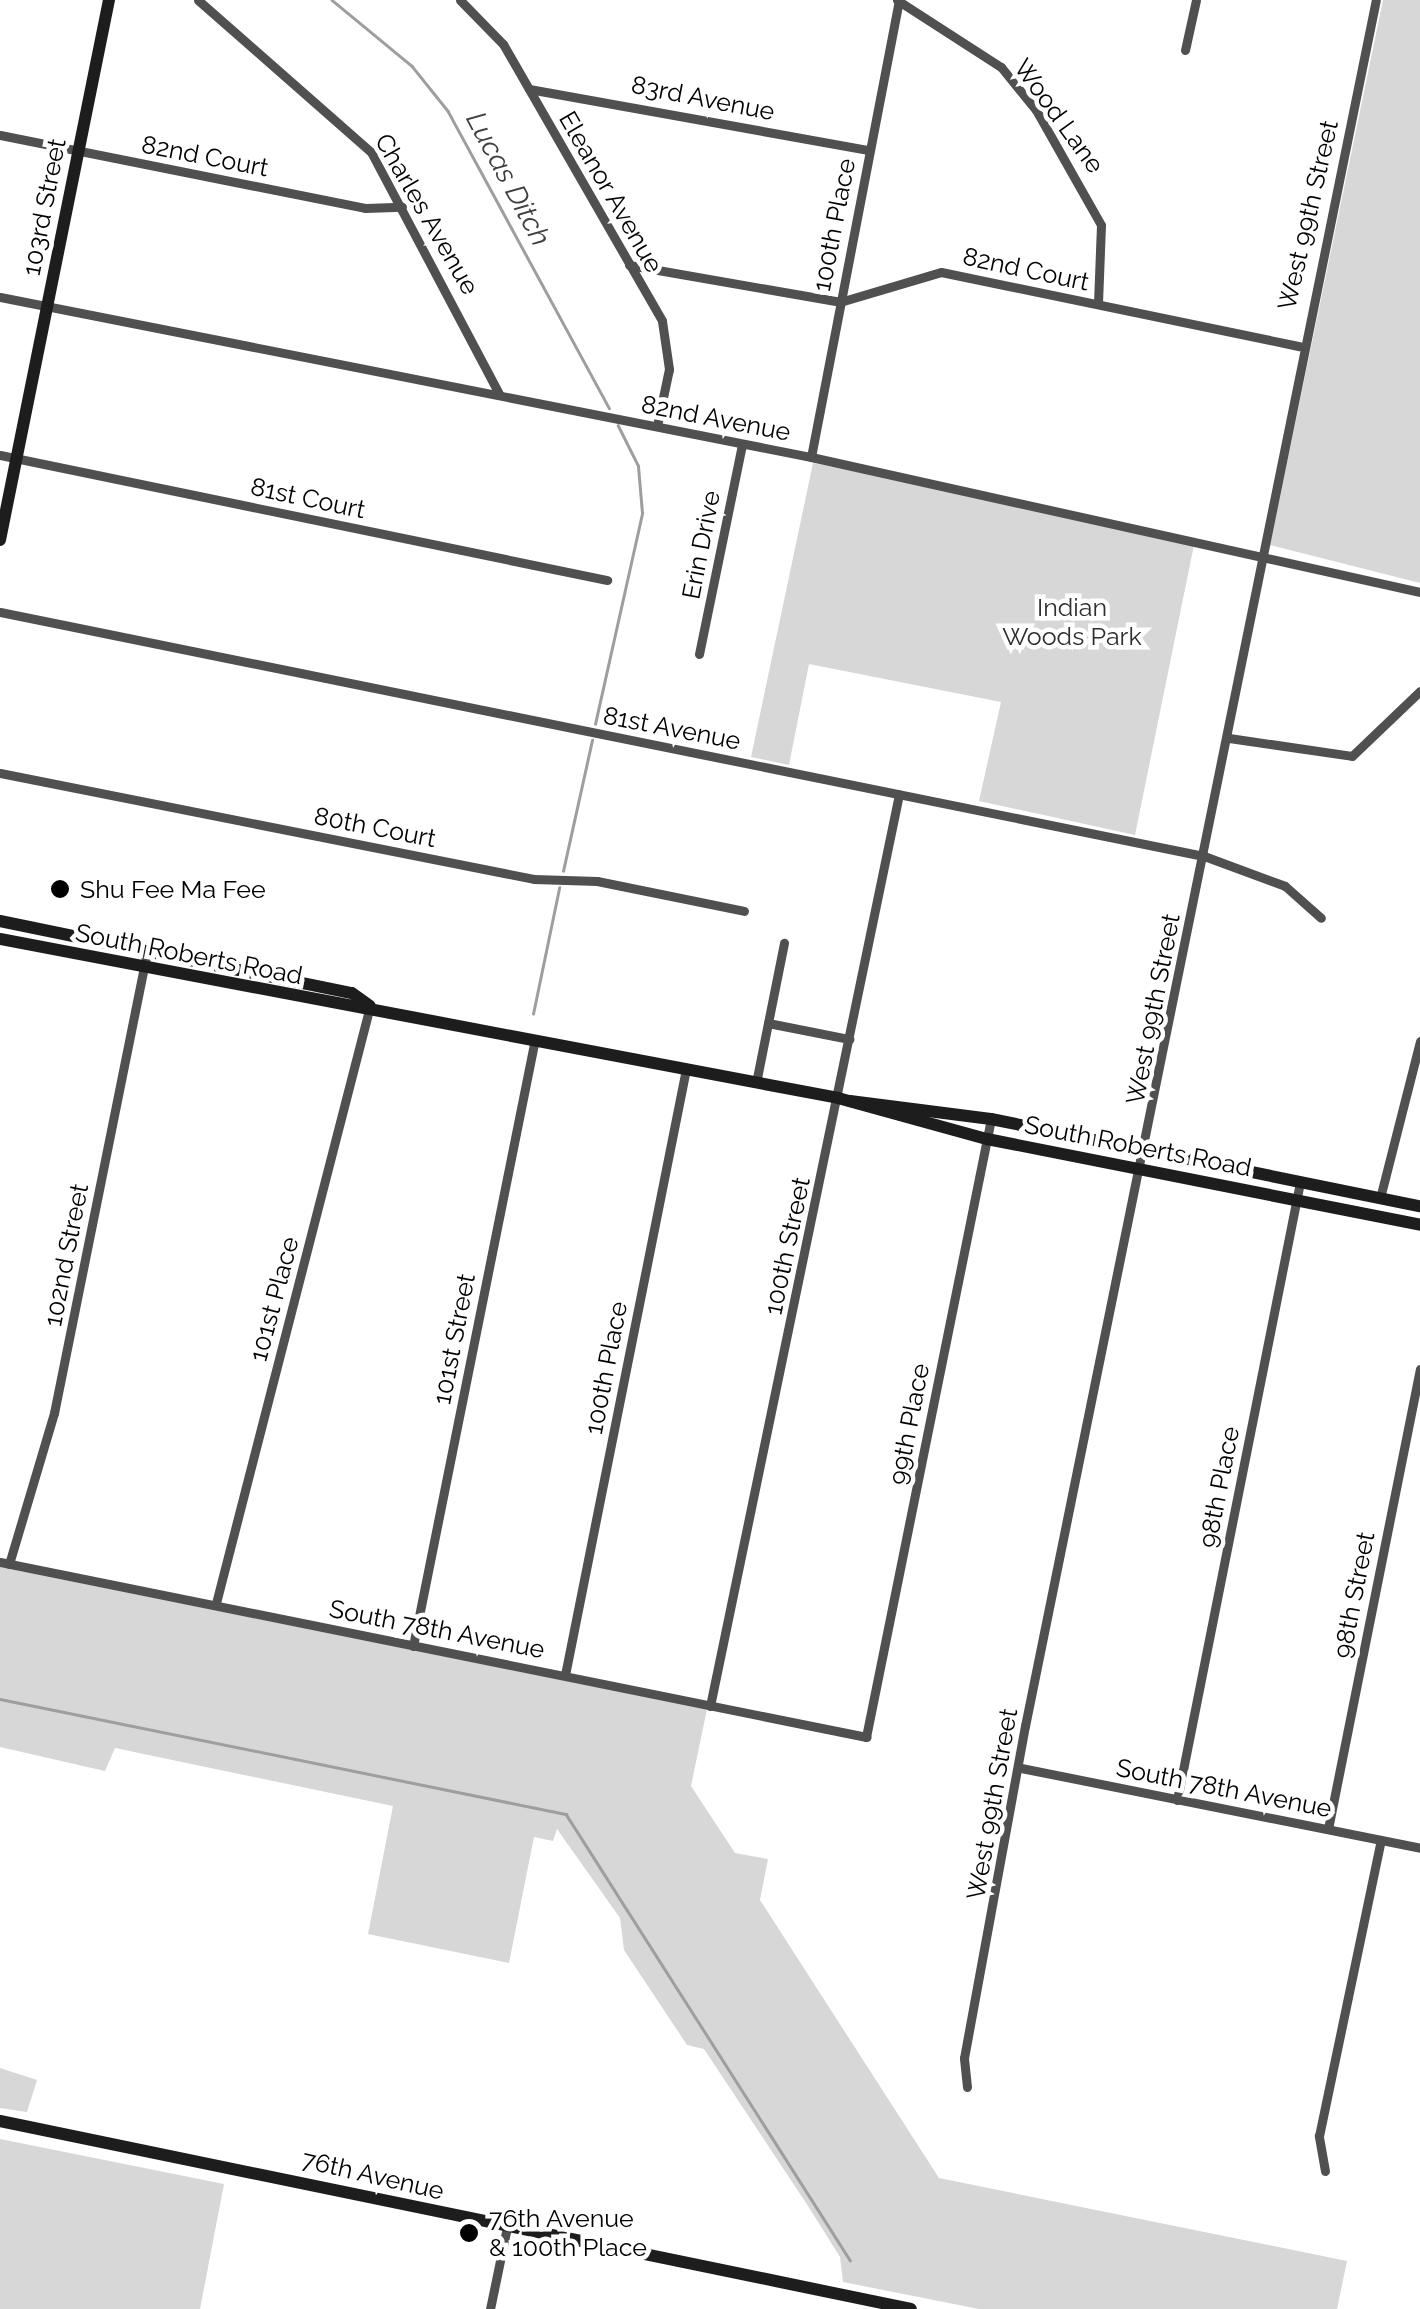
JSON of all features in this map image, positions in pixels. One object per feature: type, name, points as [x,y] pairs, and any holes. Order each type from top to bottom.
[{"type":"street","name":"103rd Street","points":[[0,540],[108,0]]},
{"type":"street","name":"Charles Avenue","points":[[198,0],[346,123],[402,207],[499,394]]},
{"type":"street","name":"Eleanor Avenue","points":[[460,0],[529,89],[668,342],[657,426]]},
{"type":"street","name":"100th Place","points":[[811,457],[898,0]]},
{"type":"street","name":"Wood Lane","points":[[898,0],[1001,67],[1036,110],[1101,224],[1098,304]]},
{"type":"street","points":[[1186,50],[1196,0]]},
{"type":"street","name":"West 99th Street","points":[[967,2086],[964,2058],[1229,738],[1299,346],[1376,0]]},
{"type":"street","name":"83rd Avenue","points":[[529,89],[870,150]]},
{"type":"street","name":"82nd Court","points":[[0,135],[365,208],[402,207]]},
{"type":"street","name":"82nd Court","points":[[629,265],[840,302],[942,272],[1299,346]]},
{"type":"street","name":"82nd Avenue","points":[[0,297],[499,394],[1261,550],[1420,592]]},
{"type":"street","name":"Erin Drive","points":[[700,654],[742,444]]},
{"type":"street","name":"81st Court","points":[[0,455],[607,580]]},
{"type":"street","name":"81st Avenue","points":[[0,612],[1204,856],[1285,886],[1321,918]]},
{"type":"street","points":[[1229,738],[1352,756],[1420,691]]},
{"type":"street","name":"80th Court","points":[[0,772],[534,879],[581,878],[744,911]]},
{"type":"street","name":"100th Street","points":[[710,1706],[844,1100],[849,1039],[899,794]]},
{"type":"street","name":"South Roberts Road","points":[[0,920],[352,993],[370,1006]]},
{"type":"street","name":"South Roberts Road","points":[[0,939],[756,1082],[844,1100],[987,1139],[1420,1225]]},
{"type":"street","points":[[756,1082],[784,943]]},
{"type":"street","name":"102nd Street","points":[[4,1563],[54,1413],[147,951]]},
{"type":"street","name":"101st Place","points":[[216,1602],[370,1006]]},
{"type":"street","points":[[768,1023],[849,1039]]},
{"type":"street","name":"101st Street","points":[[414,1646],[534,1039]]},
{"type":"street","points":[[1380,1198],[1420,1041]]},
{"type":"street","name":"100th Place","points":[[565,1675],[686,1069]]},
{"type":"street","name":"South Roberts Road","points":[[844,1100],[991,1119],[1420,1206]]},
{"type":"street","name":"99th Place","points":[[866,1737],[991,1119]]},
{"type":"street","name":"98th Place","points":[[1177,1800],[1300,1182]]},
{"type":"street","name":"98th Street","points":[[1328,1829],[1420,1369]]},
{"type":"street","name":"South 78th Avenue","points":[[4,1563],[216,1602],[866,1737]]},
{"type":"street","name":"South 78th Avenue","points":[[1021,1768],[1420,1848]]},
{"type":"street","points":[[1325,2171],[1319,2136],[1380,1840]]},
{"type":"street","name":"76th Avenue","points":[[0,2121],[912,2309]]},
{"type":"street","points":[[490,2309],[506,2227]]},
{"type":"green space","points":[[1383,0],[1420,0],[1420,583],[1270,545]]},
{"type":"green space","name":"Indian Woods Park","points":[[813,463],[1195,540],[1135,835],[979,801],[1001,702],[809,664],[789,765],[751,757]]},
{"type":"green space","points":[[0,1567],[707,1709],[691,1786],[735,1853],[768,1859],[760,1900],[939,2178],[1347,2261],[1337,2309],[979,2309],[843,2282],[840,2257],[808,2206],[704,2049],[687,2045],[624,1950],[620,1918],[557,1829],[553,1841],[534,1837],[509,1963],[368,1934],[393,1806],[115,1748],[105,1771],[0,1747]]},
{"type":"green space","points":[[0,2068],[37,2080],[27,2112],[0,2108]]},
{"type":"green space","points":[[0,2139],[224,2184],[200,2309],[0,2309]]},
{"type":"waterway","name":"Lucas Ditch","points":[[332,0],[412,66],[448,111],[609,408]]},
{"type":"waterway","name":"Lucas Ditch","points":[[595,724],[642,513],[638,466],[618,426]]},
{"type":"waterway","name":"Lucas Ditch","points":[[563,871],[592,740]]},
{"type":"waterway","name":"Lucas Ditch","points":[[533,1014],[559,888]]},
{"type":"waterway","points":[[0,1699],[566,1814],[850,2260]]},
{"type":"place","name":"Shu Fee Ma Fee","points":[[60,889]]},
{"type":"place","name":"76th Avenue & 100th Place","points":[[469,2233]]}]
